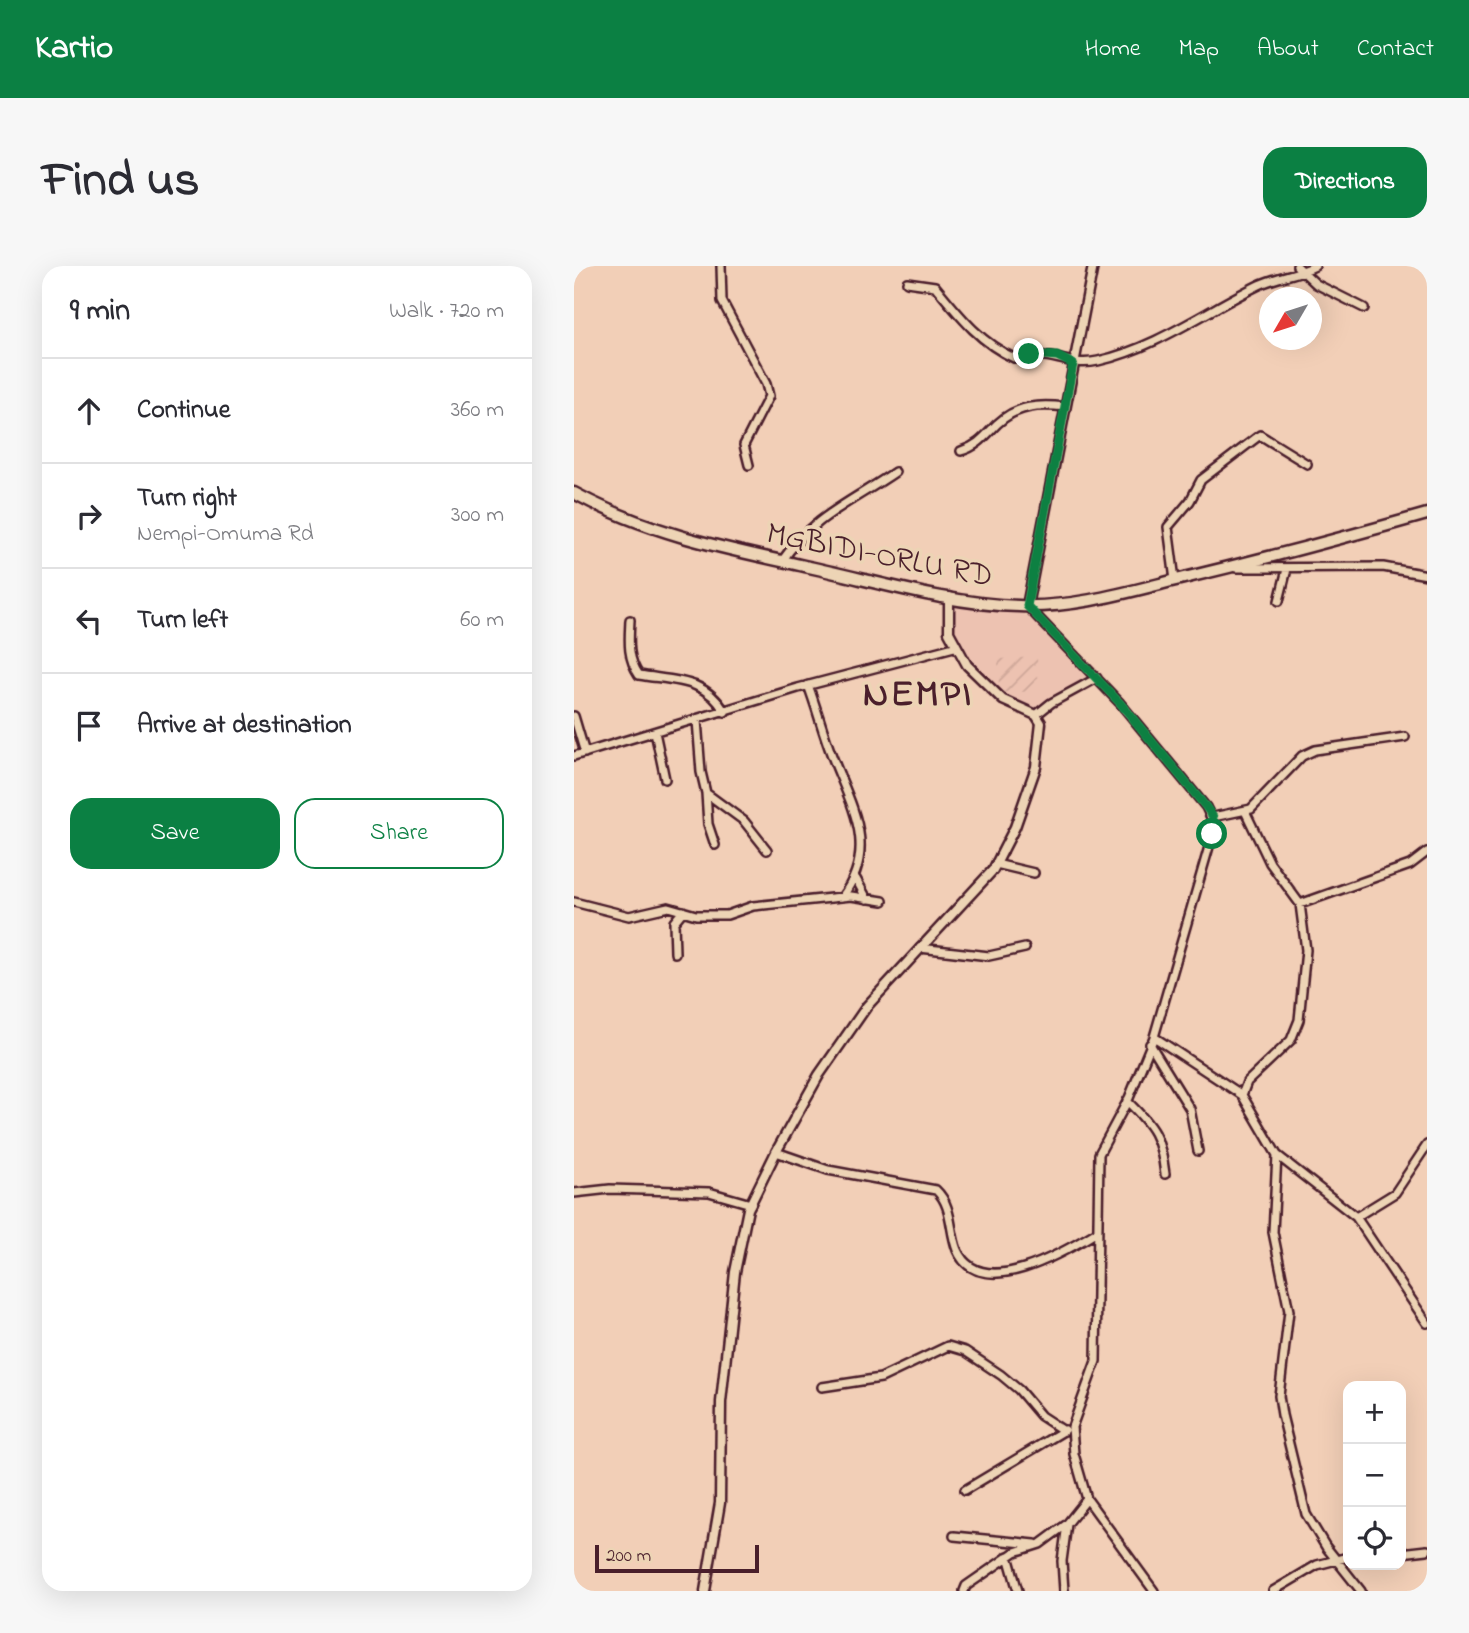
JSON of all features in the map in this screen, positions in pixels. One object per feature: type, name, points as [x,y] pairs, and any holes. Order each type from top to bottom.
[{"type":"main road","name":"MGBIDI-ORLU RD","points":[[574,493],[631,520],[676,536],[949,597],[1027,606],[1077,603],[1233,568],[1427,514]]},
{"type":"street","points":[[721,266],[722,301],[766,384],[769,396],[744,445],[749,465]]},
{"type":"street","points":[[1093,266],[1027,606],[1097,678],[1213,817],[1215,826],[1152,1040],[1127,1101],[1099,1154],[1096,1361],[1072,1427],[1074,1454],[1087,1499],[1154,1591]]},
{"type":"street","points":[[907,282],[935,286],[971,327],[996,350],[1014,358],[1029,354],[1057,356],[1073,364],[1097,362],[1131,351],[1200,319],[1258,286],[1287,273],[1315,266]]},
{"type":"street","points":[[1299,269],[1316,284],[1364,308]]},
{"type":"street","points":[[961,450],[973,447],[999,422],[1024,406],[1065,407]]},
{"type":"street","points":[[1175,580],[1168,527],[1190,501],[1200,480],[1260,435],[1307,464]]},
{"type":"street","points":[[782,561],[798,537],[825,514],[850,503],[895,472]]},
{"type":"street","points":[[1233,568],[1383,567],[1427,575]]},
{"type":"street","points":[[1279,601],[1287,569]]},
{"type":"street","points":[[705,1591],[720,1503],[721,1402],[735,1272],[742,1233],[751,1204],[776,1152],[819,1075],[867,1006],[979,887],[996,864],[1015,827],[1036,767],[1041,723],[1036,715],[1003,700],[986,686],[954,647],[949,632],[949,597]]},
{"type":"street","points":[[630,620],[629,646],[632,665],[639,675],[698,684],[716,696],[724,712]]},
{"type":"street","points":[[574,756],[808,685],[954,647]]},
{"type":"street","points":[[1036,715],[1051,703],[1097,678]]},
{"type":"street","points":[[808,685],[831,753],[854,807],[861,859],[856,879],[842,897]]},
{"type":"street","points":[[574,716],[585,753]]},
{"type":"street","points":[[698,720],[699,758],[706,793],[708,824],[715,845]]},
{"type":"street","points":[[655,732],[665,779]]},
{"type":"street","points":[[1213,817],[1245,811],[1263,800],[1302,756],[1315,750],[1405,737]]},
{"type":"street","points":[[706,793],[744,821],[767,850]]},
{"type":"street","points":[[1242,1095],[1247,1082],[1291,1040],[1299,1020],[1306,950],[1300,904],[1270,863],[1245,811]]},
{"type":"street","points":[[1300,904],[1410,865],[1427,852]]},
{"type":"street","points":[[996,864],[1034,873]]},
{"type":"street","points":[[856,879],[867,899]]},
{"type":"street","points":[[574,902],[629,916],[668,906],[696,915],[727,915],[753,906],[842,897],[883,901]]},
{"type":"street","points":[[675,953],[674,922],[683,911]]},
{"type":"street","points":[[920,948],[946,948],[989,956],[1025,948]]},
{"type":"street","points":[[1152,1040],[1242,1095],[1277,1155],[1356,1217],[1427,1323]]},
{"type":"street","points":[[1152,1040],[1190,1109],[1198,1151]]},
{"type":"street","points":[[1127,1101],[1152,1125],[1163,1156],[1165,1174]]},
{"type":"street","points":[[1356,1217],[1395,1193],[1427,1145]]},
{"type":"street","points":[[776,1152],[828,1170],[936,1189],[947,1205],[956,1248],[963,1261],[984,1271],[1024,1269],[1045,1262],[1097,1232]]},
{"type":"street","points":[[1277,1155],[1273,1184],[1276,1214],[1274,1245],[1289,1311],[1279,1396],[1282,1415],[1306,1514],[1361,1591]]},
{"type":"street","points":[[576,1189],[709,1192],[751,1204]]},
{"type":"street","points":[[822,1387],[881,1378],[948,1346],[965,1352],[1001,1375],[1019,1390],[1041,1416],[1064,1431]]},
{"type":"street","points":[[965,1490],[1072,1427]]},
{"type":"street","points":[[964,1591],[966,1586],[1008,1556],[1040,1544],[1067,1524],[1087,1499]]},
{"type":"street","points":[[1064,1591],[1062,1561],[1067,1524]]},
{"type":"street","points":[[954,1536],[1040,1544]]},
{"type":"street","points":[[1406,1552],[1427,1550]]},
{"type":"street","points":[[1008,1556],[1018,1591]]},
{"type":"street","points":[[1273,1591],[1317,1565],[1343,1558]]},
{"type":"shaded area","points":[[949,597],[1023,613],[1041,625],[1093,681],[1036,715],[1001,698],[954,647]]},
{"type":"shaded area","points":[[1037,657],[1039,691],[999,693],[998,659]]},
{"type":"district","name":"NEMPI","points":[[918,692]]},
{"type":"route","points":[[1029,354],[1057,356],[1073,364],[1027,606],[1120,703],[1206,807],[1215,826],[1212,834]]}]
